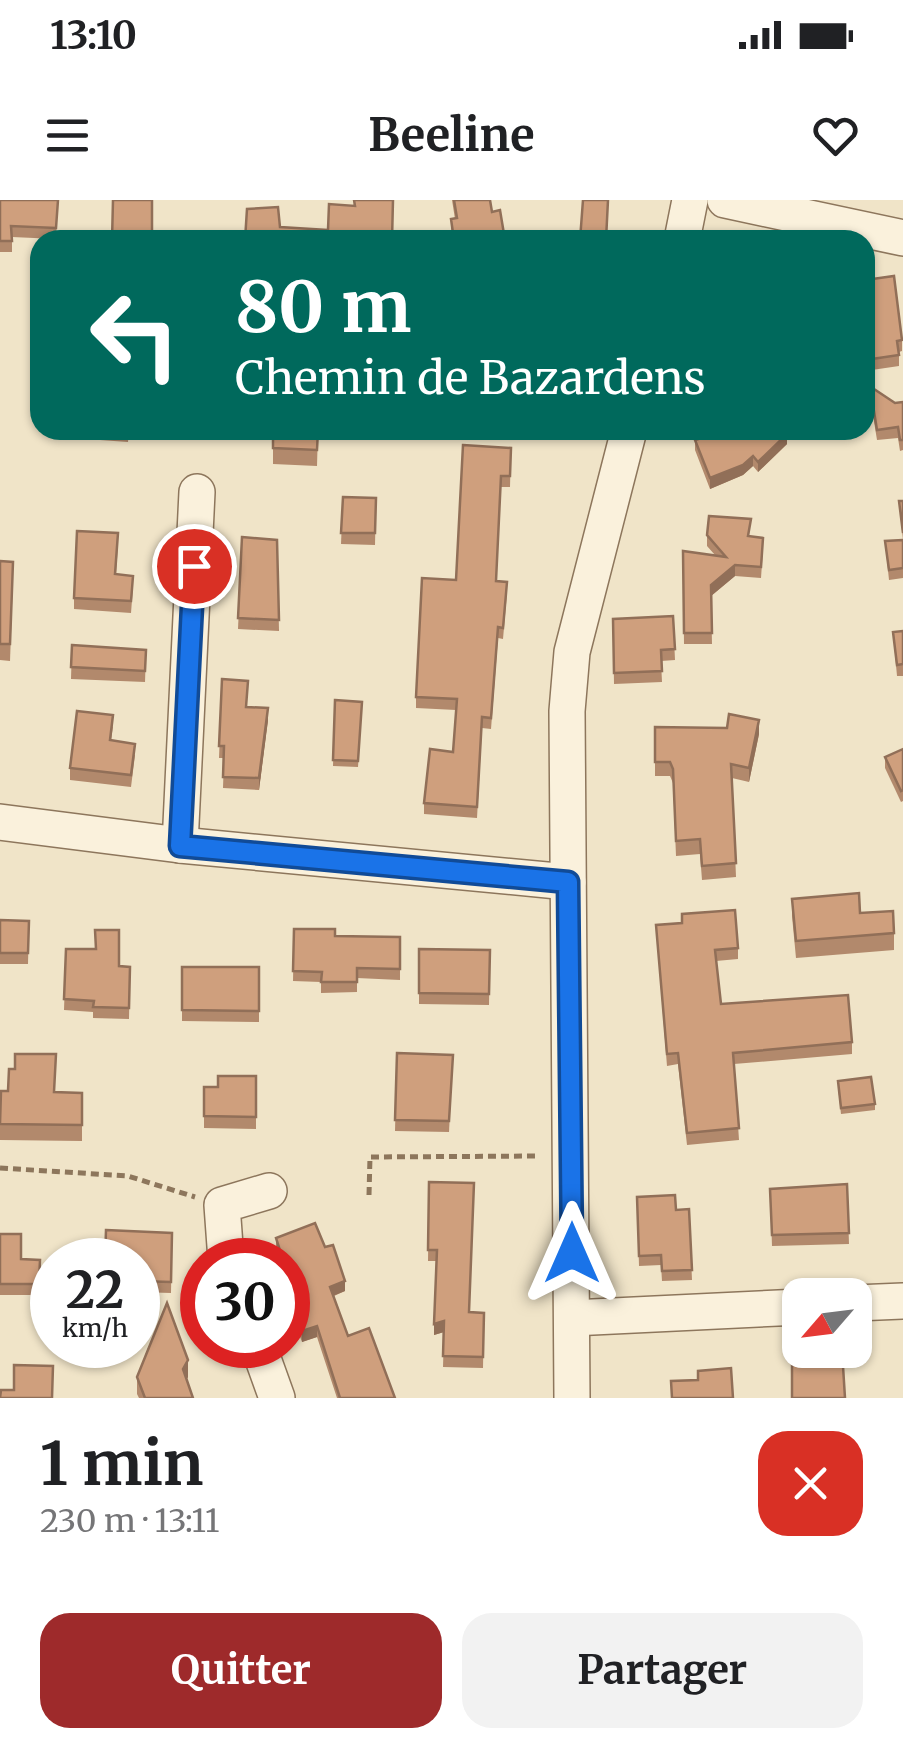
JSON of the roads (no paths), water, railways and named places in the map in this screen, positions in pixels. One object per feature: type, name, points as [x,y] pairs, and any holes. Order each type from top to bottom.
[{"type":"street","points":[[684,230],[690,200]]},
{"type":"street","points":[[725,200],[866,230]]},
{"type":"street","points":[[875,232],[903,238]]},
{"type":"street","points":[[572,1398],[568,711],[572,652],[626,440]]},
{"type":"street","points":[[180,846],[197,492]]},
{"type":"street","points":[[0,822],[180,846],[568,882]]},
{"type":"street","points":[[224,1238],[222,1205],[269,1190]]},
{"type":"street","points":[[872,1303],[903,1301]]},
{"type":"street","points":[[572,1318],[782,1307]]},
{"type":"street","points":[[266,1368],[277,1398]]}]
